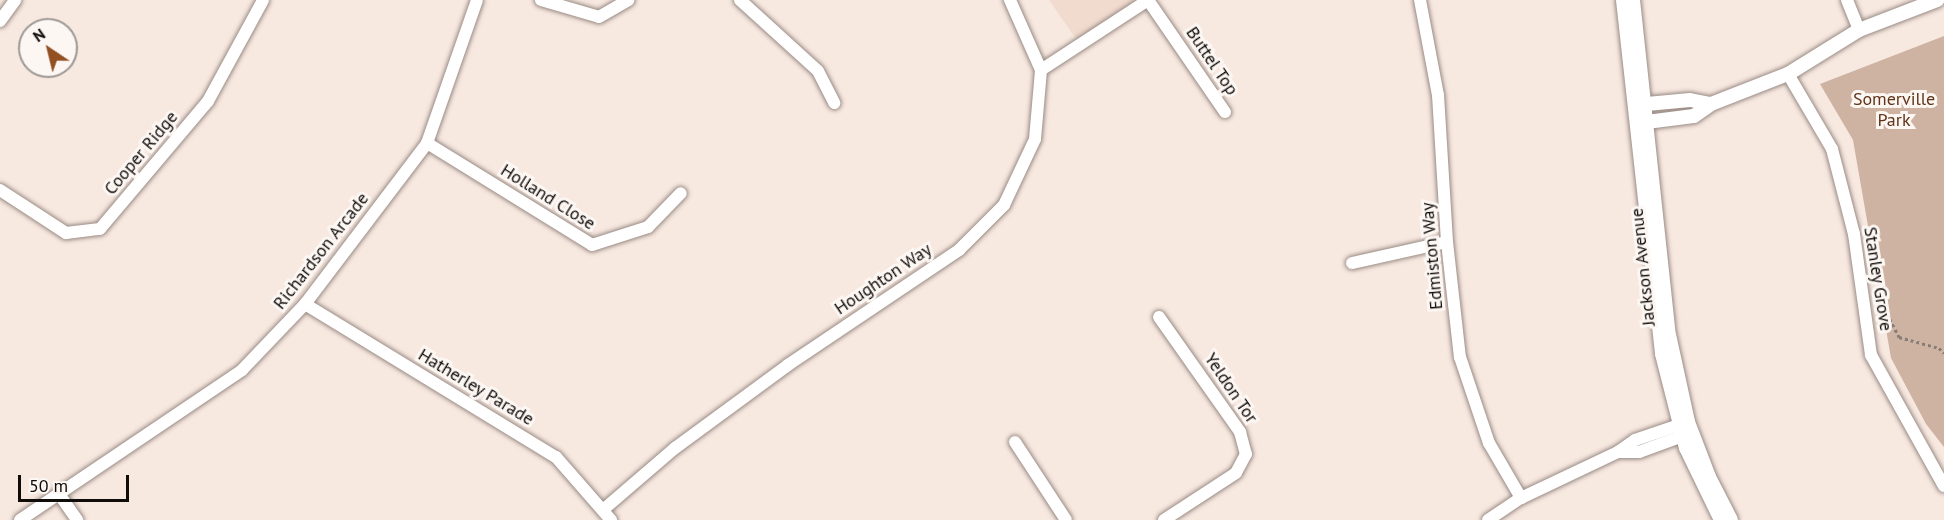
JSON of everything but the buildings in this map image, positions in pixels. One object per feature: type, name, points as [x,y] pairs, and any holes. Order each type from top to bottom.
[{"type":"street","points":[[0,21],[15,0]]},
{"type":"street","name":"Cooper Ridge","points":[[0,190],[66,233],[100,229],[208,101],[263,0]]},
{"type":"street","name":"Richardson Arcade","points":[[20,520],[242,370],[305,304],[427,143],[477,0]]},
{"type":"street","points":[[541,0],[599,17],[628,0]]},
{"type":"street","points":[[740,0],[818,71],[834,103]]},
{"type":"street","name":"Houghton Way","points":[[607,515],[675,448],[788,365],[959,250],[1004,205],[1035,139],[1041,70],[1010,0]]},
{"type":"street","points":[[1041,70],[1148,0]]},
{"type":"street","name":"Buttel Top","points":[[1148,0],[1225,112]]},
{"type":"street","name":"Edmiston Way","points":[[1420,0],[1438,95],[1447,242],[1460,357],[1489,443],[1521,498]]},
{"type":"street","name":"Jackson Avenue","points":[[1623,0],[1668,330],[1685,429],[1721,520]]},
{"type":"street","name":"Jackson Avenue","points":[[1633,0],[1639,105]]},
{"type":"street","points":[[1847,0],[1859,30]]},
{"type":"street","points":[[1641,123],[1694,116],[1711,104],[1788,74],[1859,30],[1937,0]]},
{"type":"street","name":"Stanley Grove","points":[[1788,74],[1832,149],[1854,234],[1871,355],[1944,486]]},
{"type":"street","points":[[1639,105],[1690,100],[1711,104]]},
{"type":"street","name":"Holland Close","points":[[427,143],[592,245],[648,227],[681,193]]},
{"type":"street","points":[[1352,262],[1447,242]]},
{"type":"street","name":"Hatherley Parade","points":[[305,304],[556,457],[607,515]]},
{"type":"street","name":"Yeldon Tor","points":[[1159,316],[1240,432],[1246,454],[1236,472],[1164,520]]},
{"type":"street","points":[[1488,520],[1521,498],[1618,452],[1639,452],[1685,429]]},
{"type":"street","name":"Jackson Avenue","points":[[1685,429],[1731,520]]},
{"type":"street","points":[[1015,442],[1066,520]]},
{"type":"street","points":[[59,494],[76,520]]},
{"type":"path","points":[[1873,286],[1899,337],[1942,348],[1944,353]]},
{"type":"shaded area","points":[[1049,0],[1148,0],[1081,46]]},
{"type":"green space","name":"Somerville Park","points":[[1944,36],[1944,447],[1926,424],[1891,358],[1853,140],[1820,84]]}]
